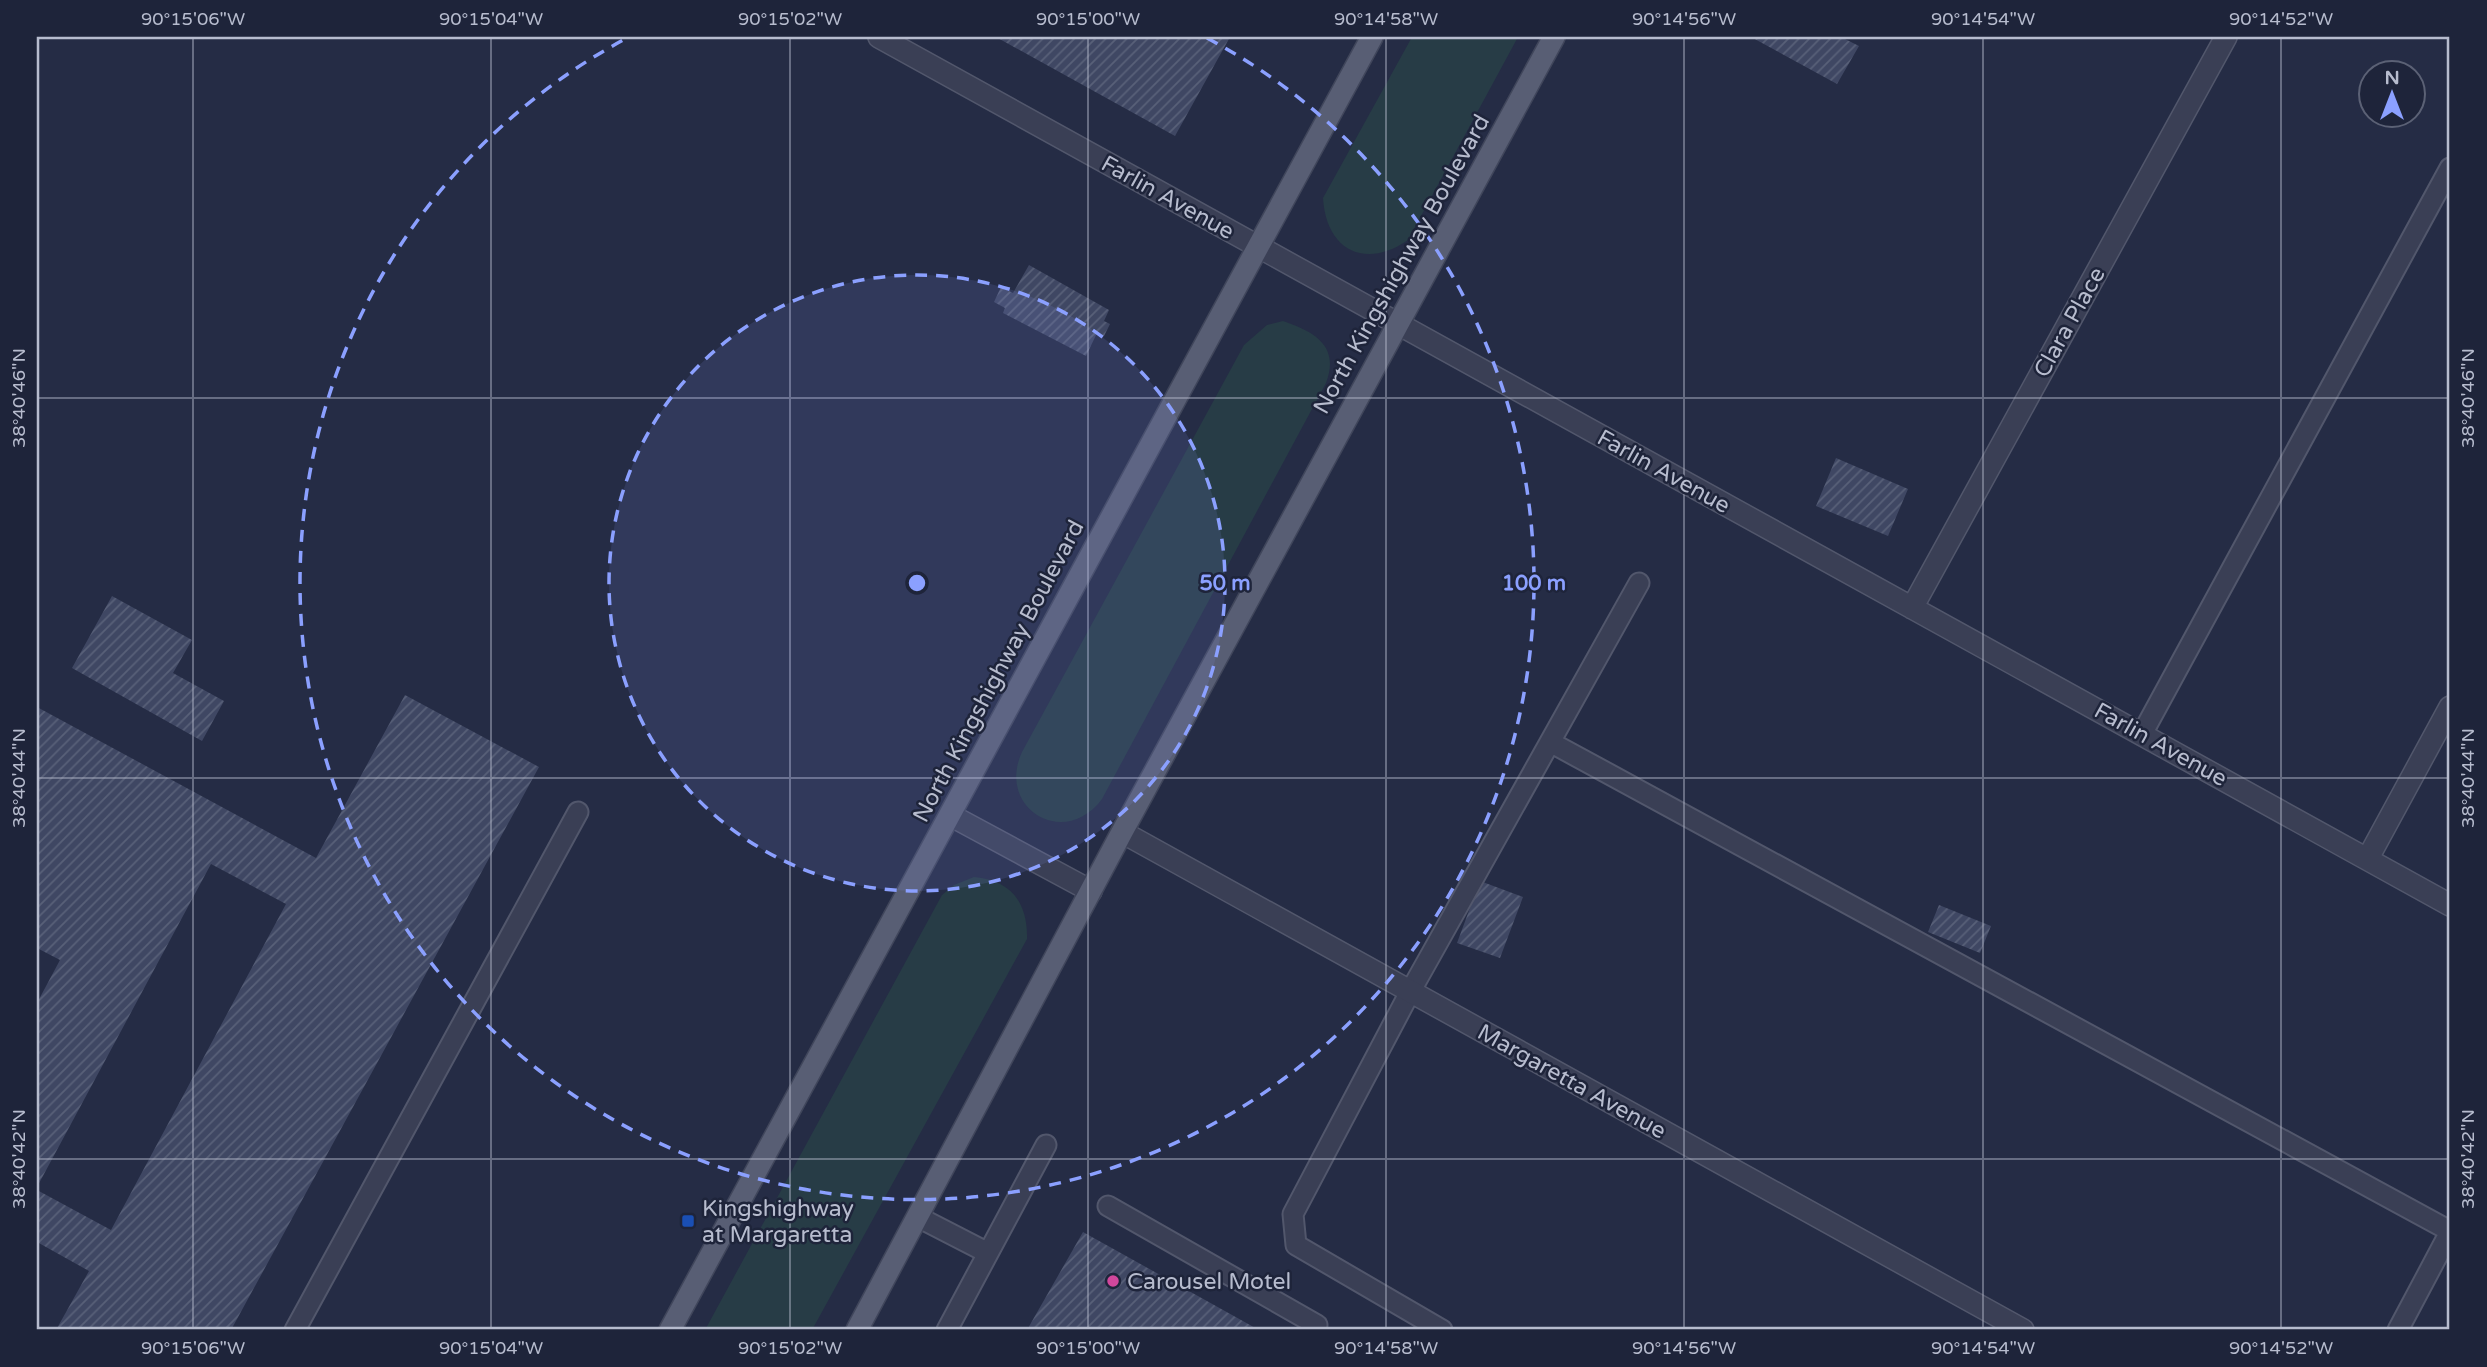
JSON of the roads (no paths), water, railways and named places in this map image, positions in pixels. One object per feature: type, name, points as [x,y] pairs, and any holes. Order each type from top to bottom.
[{"type":"main road","name":"North Kingshighway Boulevard","points":[[670,1330],[1372,37]]},
{"type":"main road","name":"North Kingshighway Boulevard","points":[[857,1330],[1122,832],[1554,37]]},
{"type":"street","name":"Farlin Avenue","points":[[879,37],[2450,905]]},
{"type":"street","name":"Clara Place","points":[[1912,608],[2226,37]]},
{"type":"street","points":[[2368,858],[2450,707]]},
{"type":"street","points":[[950,815],[1091,891]]},
{"type":"street","name":"Margaretta Avenue","points":[[1122,832],[2023,1330]]},
{"type":"lane","points":[[2142,734],[2450,168]]},
{"type":"lane","points":[[1442,1330],[1296,1245],[1293,1214],[1410,992],[1639,583]]},
{"type":"lane","points":[[1550,742],[2450,1231],[2398,1330]]},
{"type":"lane","points":[[295,1330],[578,813]]},
{"type":"lane","points":[[947,1330],[1046,1145]]},
{"type":"lane","points":[[1108,1206],[1317,1325],[1315,1330]]},
{"type":"lane","points":[[918,1217],[988,1253]]},
{"type":"place","name":"Kingshighway at Margaretta","points":[[688,1221]]},
{"type":"place","name":"Carousel Motel","points":[[1113,1281]]}]
